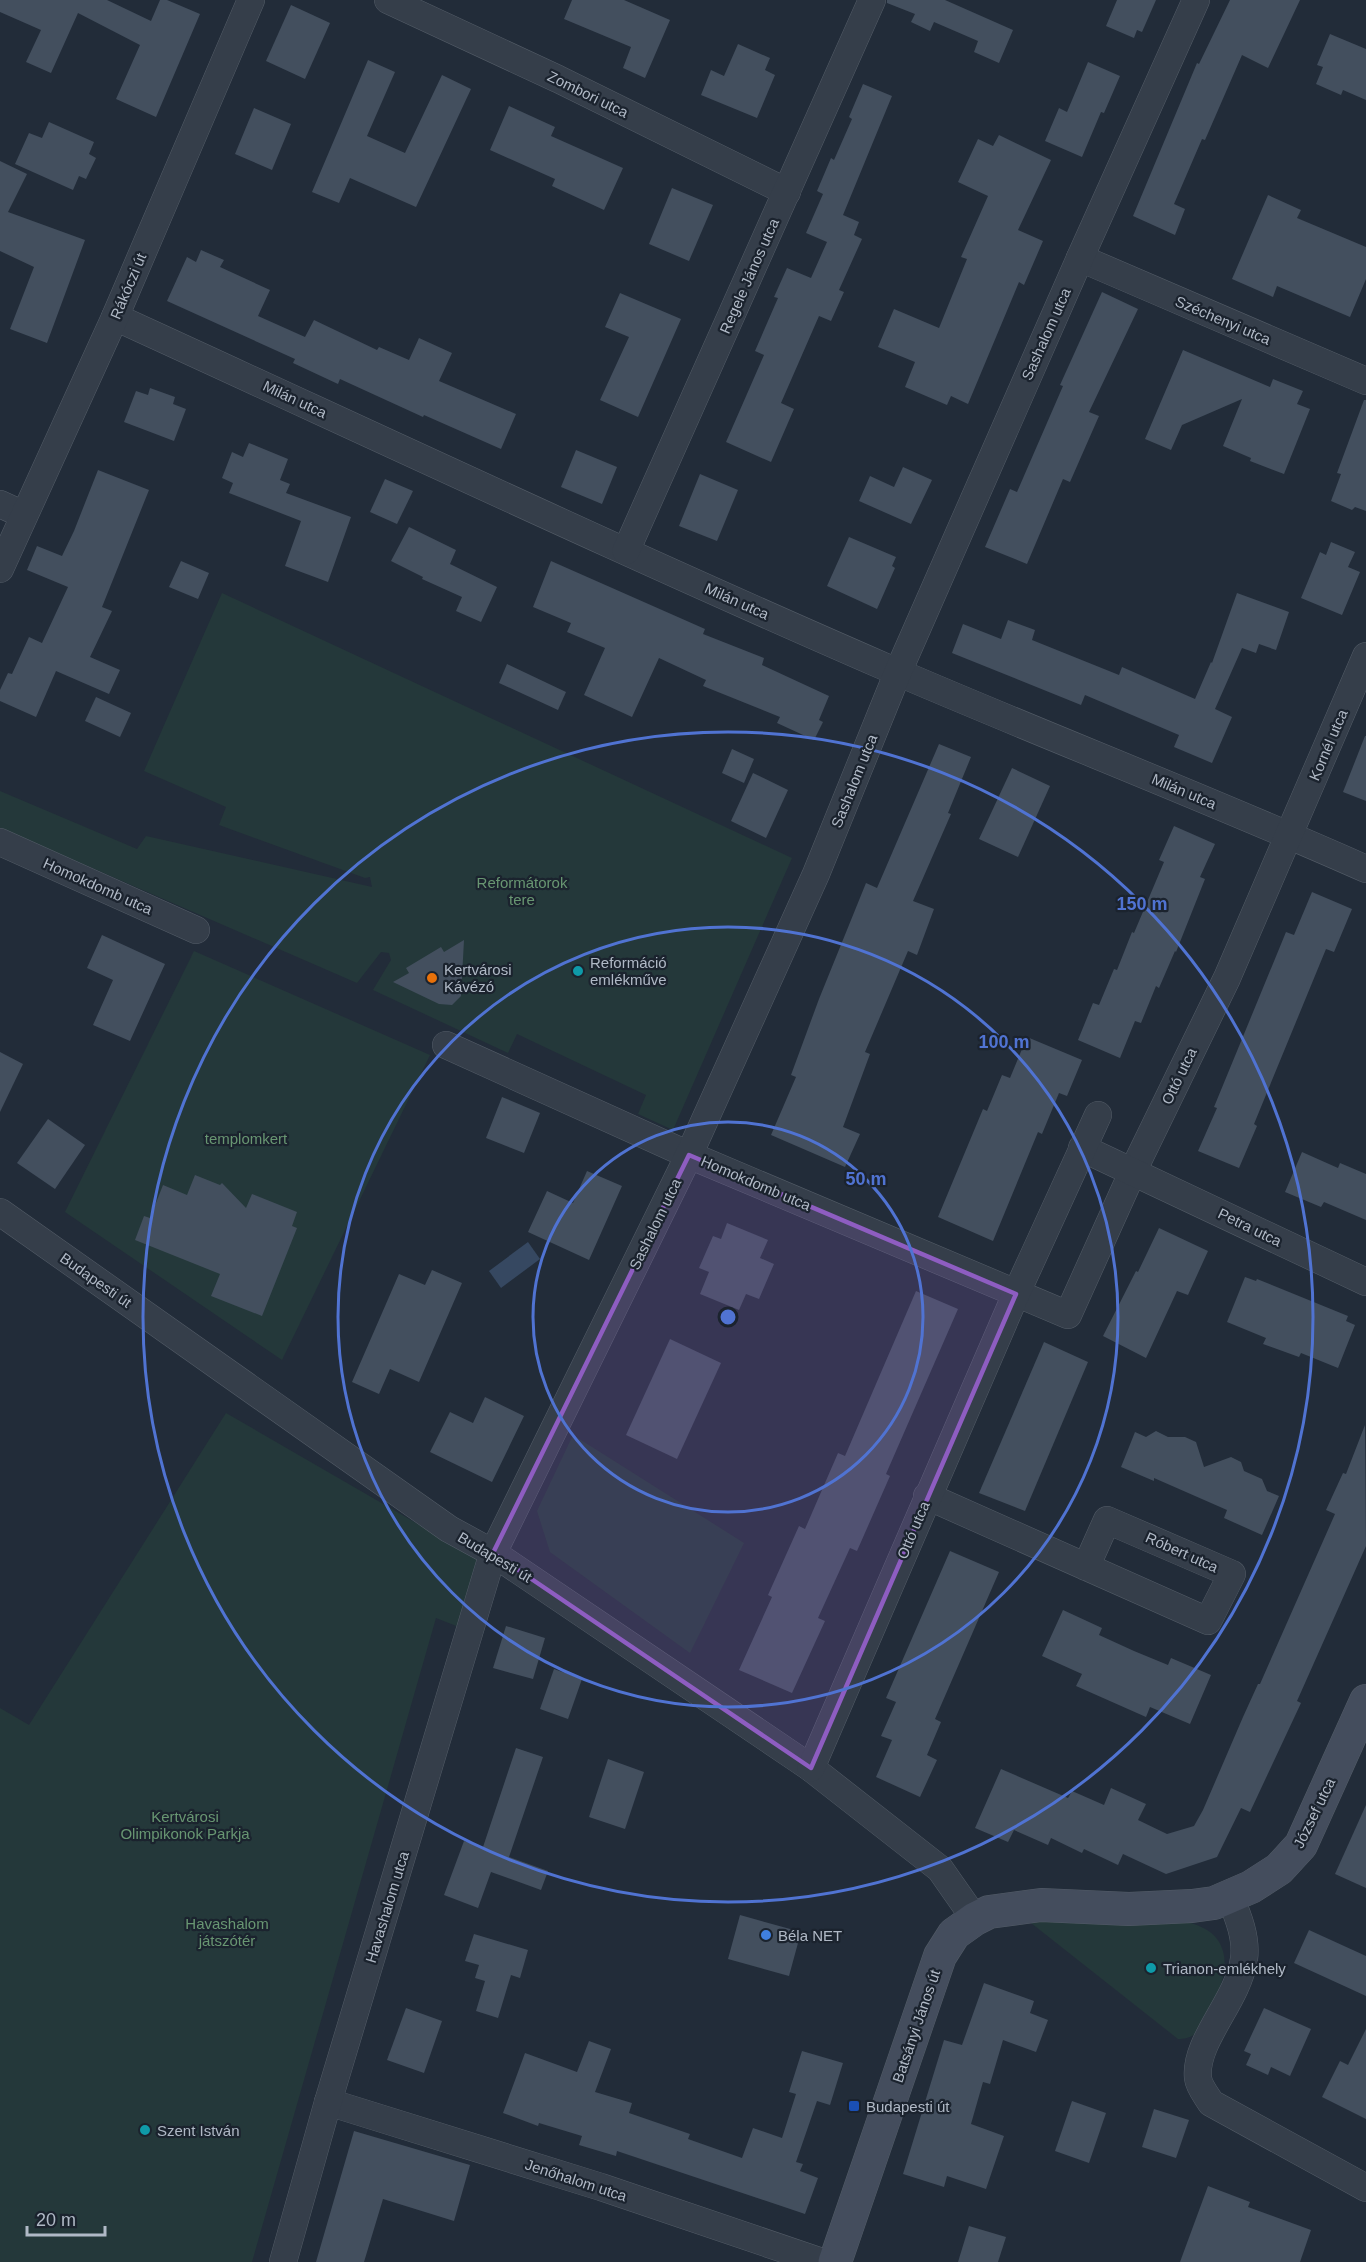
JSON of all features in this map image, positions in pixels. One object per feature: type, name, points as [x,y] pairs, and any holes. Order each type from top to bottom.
[{"type":"street","name":"Rákóczi út","points":[[0,569],[115,316],[251,0]]},
{"type":"street","name":"Zombori utca","points":[[388,0],[558,79],[787,192]]},
{"type":"street","name":"Regele János utca","points":[[626,551],[872,0]]},
{"type":"street","name":"Sashalom utca","points":[[493,1553],[689,1155],[816,874],[898,672],[1196,0]]},
{"type":"street","name":"Széchenyi utca","points":[[1080,258],[1366,381]]},
{"type":"street","name":"Milán utca","points":[[115,316],[626,551],[898,672],[1366,869]]},
{"type":"street","points":[[0,504],[24,515]]},
{"type":"street","name":"Kornél utca","points":[[1289,835],[1366,656]]},
{"type":"street","name":"Ottó utca","points":[[1068,1315],[1133,1171],[1227,978],[1289,835]]},
{"type":"street","name":"Homokdomb utca","points":[[0,842],[196,930]]},
{"type":"street","name":"Homokdomb utca","points":[[447,1045],[689,1155],[1068,1315]]},
{"type":"street","name":"Ottó utca","points":[[812,1768],[927,1496],[1098,1115]]},
{"type":"street","name":"Petra utca","points":[[1082,1149],[1366,1282]]},
{"type":"street","name":"Budapesti út","points":[[0,1212],[449,1529],[493,1553],[812,1768],[940,1869],[982,1916]]},
{"type":"street","name":"Róbert utca","points":[[927,1496],[1086,1567],[1208,1621],[1232,1574],[1107,1520],[1086,1567]]},
{"type":"street","name":"Havashalom utca","points":[[283,2262],[328,2102],[493,1553]]},
{"type":"street","name":"József utca","points":[[982,1916],[1041,1905],[1129,1909],[1174,1908],[1214,1903],[1267,1878],[1301,1845],[1366,1701]]},
{"type":"street","points":[[1230,1897],[1243,1936],[1245,1957],[1241,1974],[1230,2000],[1199,2057],[1198,2081],[1211,2103],[1366,2188]]},
{"type":"street","name":"Batsányi János út","points":[[835,2262],[940,1956],[954,1934],[982,1916]]},
{"type":"street","name":"Jenőhalom utca","points":[[328,2102],[601,2187],[822,2262]]},
{"type":"highlighted area","points":[[689,1155],[1016,1294],[811,1768],[493,1553]]},
{"type":"green space","name":"Reformátorok tere","points":[[222,593],[792,858],[673,1130],[638,1114],[646,1095],[517,1034],[508,1053],[373,990],[391,960],[389,953],[381,952],[357,983],[0,828],[0,791],[137,849],[146,836],[372,887],[370,877],[365,878],[219,825],[226,807],[144,771]]},
{"type":"green space","name":"templomkert","points":[[194,951],[430,1055],[282,1360],[65,1212]]},
{"type":"green space","name":"Kertvárosi Olimpikonok Parkja","points":[[226,1413],[487,1564],[464,1629],[436,1618],[252,2262],[0,2262],[0,1708],[29,1725]]},
{"type":"green space","points":[[573,1435],[744,1543],[690,1653],[550,1552],[537,1511]]},
{"type":"green space","points":[[1026,1919],[1185,1921],[1194,1924],[1211,1933],[1222,1948],[1225,1967],[1220,1987],[1199,2030],[1191,2036],[1178,2039]]},
{"type":"water","points":[[528,1242],[540,1259],[501,1288],[489,1271]]},
{"type":"building","points":[[0,0],[107,0],[151,21],[160,0],[167,0],[200,14],[156,117],[116,99],[140,45],[78,13],[51,73],[26,62],[41,30],[0,12]]},
{"type":"building","points":[[572,0],[624,0],[670,20],[645,78],[623,68],[631,47],[564,19]]},
{"type":"building","points":[[887,0],[945,0],[1013,30],[999,63],[974,52],[978,41],[934,22],[930,31],[911,22],[915,14],[887,3]]},
{"type":"building","points":[[1117,0],[1156,0],[1142,32],[1137,30],[1134,38],[1106,26]]},
{"type":"building","points":[[1230,0],[1300,0],[1268,68],[1242,55],[1174,204],[1185,209],[1175,235],[1133,216],[1197,63],[1199,64]]},
{"type":"building","points":[[291,5],[330,23],[305,79],[266,61]]},
{"type":"building","points":[[1330,34],[1366,49],[1366,100],[1343,90],[1341,95],[1316,84],[1323,67],[1317,65]]},
{"type":"building","points":[[738,44],[770,58],[765,70],[775,75],[757,118],[701,95],[711,70],[724,76]]},
{"type":"building","points":[[368,60],[395,72],[367,136],[405,153],[442,75],[471,89],[416,207],[350,178],[339,203],[312,192]]},
{"type":"building","points":[[1088,62],[1120,76],[1104,113],[1101,112],[1082,157],[1045,141],[1059,108],[1067,112]]},
{"type":"building","points":[[863,84],[892,96],[843,215],[859,222],[854,235],[862,239],[839,290],[844,292],[831,321],[819,316],[781,403],[794,409],[771,462],[726,442],[764,355],[755,351],[778,298],[774,297],[787,268],[811,278],[827,242],[806,233],[823,194],[817,191],[831,158],[834,160],[852,119],[849,117]]},
{"type":"building","points":[[509,106],[555,127],[551,136],[623,168],[604,210],[552,186],[555,179],[490,150]]},
{"type":"building","points":[[254,108],[291,124],[272,170],[235,154]]},
{"type":"building","points":[[49,122],[94,142],[89,154],[96,158],[86,179],[79,176],[73,190],[15,164],[29,133],[42,138]]},
{"type":"building","points":[[999,135],[1051,160],[1018,230],[1043,241],[1024,285],[1019,282],[968,404],[951,396],[947,405],[905,387],[915,362],[878,347],[894,309],[939,328],[967,259],[961,257],[988,196],[958,182],[978,139],[993,146]]},
{"type":"building","points":[[0,161],[27,174],[8,212],[85,240],[47,343],[10,329],[34,267],[0,251]]},
{"type":"building","points":[[672,188],[713,205],[689,261],[649,244]]},
{"type":"building","points":[[1268,195],[1301,210],[1297,218],[1366,247],[1366,279],[1350,317],[1277,286],[1273,297],[1232,279]]},
{"type":"building","points":[[201,250],[224,260],[220,267],[270,290],[258,316],[305,337],[314,320],[377,350],[379,347],[409,360],[419,338],[452,353],[439,381],[516,414],[501,449],[340,379],[338,384],[293,363],[295,359],[167,301],[187,257],[196,262]]},
{"type":"building","points":[[1102,292],[1138,309],[1089,412],[1099,416],[1070,482],[1063,479],[1027,564],[985,547],[1010,489],[1017,492],[1063,386],[1060,385]]},
{"type":"building","points":[[620,293],[681,319],[638,417],[600,400],[629,337],[605,327]]},
{"type":"building","points":[[1183,350],[1270,387],[1273,379],[1303,391],[1297,404],[1310,409],[1284,474],[1250,461],[1251,458],[1223,446],[1242,399],[1182,425],[1171,450],[1145,439]]},
{"type":"building","points":[[150,388],[175,397],[173,404],[186,409],[174,441],[124,422],[136,391],[148,395]]},
{"type":"building","points":[[1364,400],[1366,400],[1366,511],[1355,507],[1352,510],[1331,501],[1341,474],[1337,473]]},
{"type":"building","points":[[249,443],[288,459],[280,480],[290,484],[286,493],[351,517],[328,582],[285,566],[301,521],[229,493],[233,483],[222,478],[232,452],[243,457]]},
{"type":"building","points":[[576,450],[617,467],[602,504],[561,487]]},
{"type":"building","points":[[903,467],[932,480],[911,524],[859,501],[870,476],[894,487]]},
{"type":"building","points":[[98,470],[149,490],[102,607],[112,611],[90,657],[120,670],[109,694],[56,671],[36,717],[0,701],[0,690],[8,673],[12,674],[29,637],[42,643],[68,587],[27,570],[37,546],[62,556]]},
{"type":"building","points":[[700,474],[738,490],[717,541],[679,526]]},
{"type":"building","points":[[385,479],[413,491],[397,524],[370,512]]},
{"type":"building","points":[[409,527],[456,550],[450,564],[497,587],[481,622],[456,611],[462,597],[422,579],[423,577],[391,561]]},
{"type":"building","points":[[849,537],[896,557],[892,566],[895,568],[877,609],[827,586]]},
{"type":"building","points":[[1331,542],[1355,552],[1348,567],[1360,572],[1342,615],[1301,598],[1320,552],[1326,555]]},
{"type":"building","points":[[181,561],[209,573],[198,599],[169,587]]},
{"type":"building","points":[[551,561],[705,629],[703,634],[764,658],[762,665],[829,696],[819,720],[823,722],[814,740],[777,723],[780,717],[703,686],[706,680],[659,658],[632,717],[584,695],[605,648],[567,632],[571,623],[533,607]]},
{"type":"building","points":[[1237,593],[1289,612],[1276,650],[1259,644],[1256,653],[1242,648],[1215,709],[1232,717],[1212,763],[1174,747],[1179,735],[1085,695],[1081,705],[952,653],[963,624],[1001,639],[1008,620],[1035,630],[1032,640],[1119,675],[1122,667],[1195,699],[1212,663]]},
{"type":"building","points":[[507,664],[566,692],[558,710],[499,683]]},
{"type":"building","points":[[96,697],[131,713],[120,737],[85,721]]},
{"type":"building","points":[[1366,736],[1366,801],[1343,792]]},
{"type":"building","points":[[939,744],[971,757],[948,813],[951,814],[913,901],[934,909],[917,955],[908,951],[865,1052],[870,1054],[843,1127],[860,1134],[845,1167],[771,1135],[796,1077],[791,1075],[819,999],[866,883],[877,888]]},
{"type":"building","points":[[732,749],[754,759],[744,783],[722,773]]},
{"type":"building","points":[[1012,768],[1050,786],[1018,857],[979,839]]},
{"type":"building","points":[[753,773],[788,790],[766,838],[731,821]]},
{"type":"building","points":[[1174,826],[1215,844],[1200,877],[1205,879],[1176,952],[1159,988],[1156,986],[1141,1023],[1135,1021],[1120,1058],[1078,1040],[1093,1003],[1099,1005],[1114,969],[1117,970],[1132,932],[1134,933],[1164,862],[1159,860]]},
{"type":"building","points":[[1312,892],[1352,909],[1334,952],[1326,949],[1254,1124],[1257,1126],[1239,1168],[1198,1151],[1286,932],[1294,935]]},
{"type":"building","points":[[102,935],[165,964],[130,1041],[93,1025],[113,980],[87,968]]},
{"type":"building","name":"Kertvárosi Kávézó","points":[[464,940],[461,996],[452,1005],[439,1004],[393,982],[409,973],[406,968],[441,947],[444,952]]},
{"type":"building","points":[[1027,1037],[1082,1060],[1067,1096],[1059,1093],[1042,1134],[1038,1132],[993,1241],[938,1217],[983,1109],[987,1111],[1002,1075],[1010,1078]]},
{"type":"building","points":[[0,1052],[23,1064],[0,1112]]},
{"type":"building","points":[[502,1097],[540,1113],[524,1153],[486,1138]]},
{"type":"building","points":[[48,1119],[85,1145],[55,1189],[17,1163]]},
{"type":"building","points":[[1302,1152],[1338,1168],[1340,1163],[1366,1174],[1366,1220],[1324,1202],[1321,1207],[1285,1192]]},
{"type":"building","points":[[587,1171],[622,1186],[589,1260],[528,1232],[547,1191],[573,1203]]},
{"type":"building","points":[[195,1175],[220,1185],[222,1183],[246,1208],[252,1194],[297,1212],[292,1226],[297,1228],[262,1316],[211,1296],[220,1274],[135,1240],[144,1216],[150,1218],[163,1185],[187,1195]]},
{"type":"building","points":[[727,1223],[768,1240],[760,1258],[774,1264],[759,1299],[746,1294],[739,1310],[700,1294],[709,1272],[699,1268],[713,1236],[721,1239]]},
{"type":"building","points":[[1159,1228],[1208,1251],[1188,1295],[1177,1291],[1146,1358],[1103,1336]]},
{"type":"building","points":[[432,1270],[462,1283],[419,1382],[390,1369],[379,1394],[352,1382],[399,1274],[425,1285]]},
{"type":"building","points":[[1245,1277],[1256,1281],[1257,1279],[1348,1316],[1346,1321],[1355,1325],[1338,1368],[1301,1353],[1299,1357],[1263,1344],[1266,1338],[1227,1322]]},
{"type":"building","points":[[916,1291],[958,1309],[886,1474],[890,1476],[857,1551],[850,1548],[818,1618],[825,1621],[792,1693],[739,1670],[772,1597],[768,1595],[799,1526],[805,1529],[838,1453],[845,1456]]},
{"type":"building","points":[[670,1339],[721,1363],[677,1459],[626,1435]]},
{"type":"building","points":[[1044,1342],[1088,1362],[1025,1511],[979,1493]]},
{"type":"building","points":[[485,1397],[524,1416],[492,1482],[430,1452],[450,1412],[473,1423]]},
{"type":"building","points":[[1365,1425],[1366,1546],[1297,1701],[1301,1703],[1250,1812],[1241,1808],[1217,1857],[1166,1874],[1123,1854],[1118,1865],[1084,1849],[1082,1853],[1051,1838],[1048,1845],[1014,1830],[1008,1842],[975,1828],[1001,1769],[1068,1798],[1072,1791],[1104,1805],[1111,1788],[1146,1804],[1138,1820],[1167,1834],[1194,1826],[1335,1514],[1326,1510],[1343,1473],[1346,1474]]},
{"type":"building","points":[[1156,1431],[1168,1437],[1185,1437],[1196,1442],[1204,1467],[1231,1457],[1241,1462],[1244,1471],[1262,1479],[1267,1491],[1279,1496],[1262,1535],[1224,1518],[1227,1510],[1154,1478],[1154,1481],[1121,1467],[1135,1432],[1146,1437]]},
{"type":"building","points":[[950,1551],[999,1572],[935,1719],[941,1722],[927,1755],[937,1760],[920,1797],[876,1777],[892,1740],[881,1736],[896,1702],[886,1698]]},
{"type":"building","points":[[1063,1610],[1102,1628],[1099,1635],[1134,1651],[1168,1665],[1171,1658],[1211,1675],[1190,1724],[1150,1707],[1146,1717],[1076,1686],[1082,1674],[1042,1656]]},
{"type":"building","points":[[506,1626],[545,1638],[533,1679],[493,1668]]},
{"type":"building","points":[[554,1669],[582,1679],[568,1719],[540,1709]]},
{"type":"building","points":[[516,1748],[543,1757],[509,1857],[548,1871],[541,1890],[491,1872],[478,1908],[444,1895],[464,1841],[483,1847]]},
{"type":"building","points":[[608,1759],[644,1772],[625,1829],[589,1817]]},
{"type":"building","points":[[1366,1805],[1366,1888],[1335,1874]]},
{"type":"building","points":[[740,1915],[801,1932],[789,1976],[728,1959]]},
{"type":"building","points":[[1309,1930],[1366,1956],[1366,1996],[1294,1963]]},
{"type":"building","points":[[474,1934],[528,1950],[520,1978],[511,1975],[498,2018],[476,2011],[485,1981],[475,1978],[479,1965],[465,1961]]},
{"type":"building","points":[[984,1983],[1034,2001],[1030,2013],[1048,2020],[1036,2052],[1003,2040],[990,2084],[983,2082],[971,2124],[1004,2136],[986,2189],[947,2176],[944,2187],[903,2174],[944,2040],[962,2045]]},
{"type":"building","points":[[406,2008],[442,2021],[424,2073],[387,2060]]},
{"type":"building","points":[[1264,2008],[1311,2029],[1290,2076],[1271,2067],[1268,2075],[1246,2065],[1251,2054],[1244,2051]]},
{"type":"building","points":[[1366,2029],[1366,2119],[1322,2097],[1340,2061],[1348,2065]]},
{"type":"building","points":[[589,2041],[611,2049],[595,2092],[632,2103],[629,2113],[690,2134],[688,2139],[742,2158],[753,2128],[782,2138],[796,2094],[789,2092],[802,2051],[843,2063],[830,2105],[817,2101],[796,2162],[803,2164],[800,2171],[818,2178],[805,2214],[617,2151],[616,2156],[579,2145],[582,2136],[539,2123],[538,2126],[503,2113],[525,2053],[577,2072]]},
{"type":"building","points":[[1072,2101],[1106,2113],[1089,2163],[1055,2151]]},
{"type":"building","points":[[1154,2109],[1189,2120],[1176,2158],[1142,2147]]},
{"type":"building","points":[[354,2131],[470,2165],[454,2221],[383,2199],[364,2262],[316,2262]]},
{"type":"building","points":[[1208,2186],[1250,2202],[1248,2207],[1311,2230],[1300,2262],[1180,2262]]},
{"type":"building","points":[[969,2226],[1006,2237],[998,2262],[958,2262]]},
{"type":"place","name":"Reformáció emlékműve","points":[[578,971]]},
{"type":"place","name":"Kertvárosi Kávézó","points":[[432,978]]},
{"type":"place","name":"Béla NET","points":[[766,1935]]},
{"type":"place","name":"Trianon-emlékhely","points":[[1151,1968]]},
{"type":"place","name":"Budapesti út","points":[[854,2106]]},
{"type":"place","name":"Szent István","points":[[145,2130]]},
{"type":"park label","name":"Havashalom játszótér","points":[[227,1932]]}]
